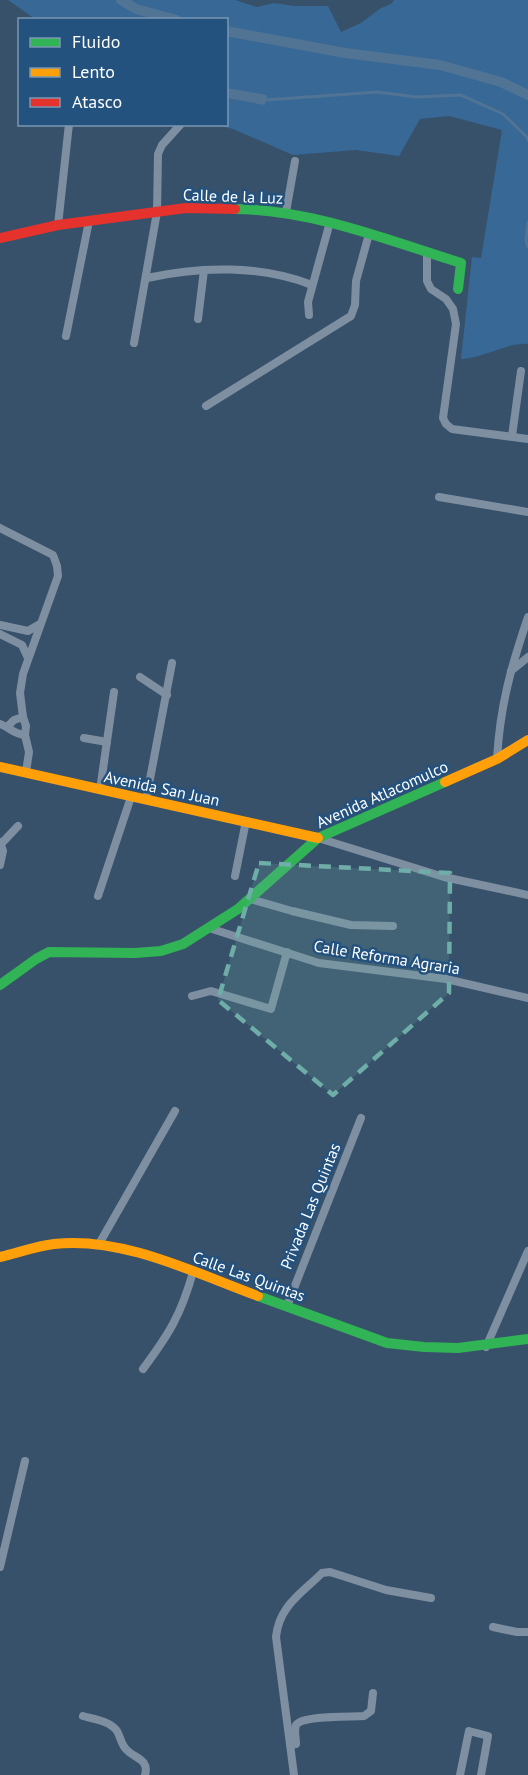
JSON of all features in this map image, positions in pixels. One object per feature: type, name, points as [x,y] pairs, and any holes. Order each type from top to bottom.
[{"type":"street","points":[[58,225],[69,126]]},
{"type":"street","points":[[134,343],[157,212],[158,154],[162,145],[179,126]]},
{"type":"street","points":[[286,212],[295,161]]},
{"type":"street","name":"Calle de la Luz","points":[[0,238],[58,225],[186,208],[260,209],[330,222],[461,263],[458,289]]},
{"type":"street","points":[[66,336],[89,221]]},
{"type":"street","points":[[309,315],[308,302],[330,222]]},
{"type":"street","points":[[206,406],[351,316],[355,305],[356,281],[369,234]]},
{"type":"street","points":[[427,252],[427,281],[431,289],[446,299],[453,309],[456,324],[443,418],[446,424],[452,429],[528,438]]},
{"type":"street","points":[[147,278],[173,272],[204,270],[274,272],[312,285]]},
{"type":"street","points":[[198,319],[204,270]]},
{"type":"street","points":[[512,436],[521,371]]},
{"type":"street","points":[[439,497],[528,512]]},
{"type":"street","points":[[0,528],[52,555],[57,566],[58,576],[28,658],[20,693],[29,752],[26,772]]},
{"type":"street","points":[[497,759],[501,711],[509,672],[528,616]]},
{"type":"street","points":[[0,626],[28,631],[40,624]]},
{"type":"street","points":[[0,634],[22,645],[28,658]]},
{"type":"street","points":[[509,672],[528,657]]},
{"type":"street","points":[[146,800],[172,663]]},
{"type":"street","points":[[140,677],[166,695]]},
{"type":"street","points":[[100,790],[114,692]]},
{"type":"street","points":[[23,717],[3,726],[14,734],[25,735]]},
{"type":"street","points":[[84,738],[107,742]]},
{"type":"street","name":"Avenida Atlacomulco","points":[[2,981],[18,974],[38,956],[49,952],[135,953],[161,951],[183,944],[250,898],[308,844],[318,838],[497,759],[528,740]]},
{"type":"street","name":"Avenida San Juan","points":[[0,766],[318,838]]},
{"type":"street","points":[[98,896],[131,797]]},
{"type":"street","points":[[235,876],[246,821]]},
{"type":"street","points":[[0,865],[3,851],[1,843],[18,826]]},
{"type":"street","points":[[318,838],[444,877],[528,895]]},
{"type":"street","points":[[250,898],[351,925],[393,926]]},
{"type":"street","name":"Calle Reforma Agraria","points":[[209,928],[319,963],[446,979],[528,998]]},
{"type":"street","points":[[192,996],[211,991],[272,1009],[287,952]]},
{"type":"street","points":[[99,1244],[175,1111]]},
{"type":"street","name":"Privada Las Quintas","points":[[287,1305],[361,1118]]},
{"type":"street","name":"Calle Las Quintas","points":[[0,1257],[54,1244],[99,1244],[144,1254],[387,1343],[419,1348],[486,1347]]},
{"type":"street","points":[[486,1347],[528,1251]]},
{"type":"street","points":[[142,1369],[170,1333],[186,1300],[194,1272]]},
{"type":"street","points":[[486,1347],[528,1339]]},
{"type":"street","points":[[0,1568],[26,1461]]},
{"type":"street","points":[[294,1775],[276,1637],[283,1611],[322,1573],[330,1572],[386,1590],[431,1598]]},
{"type":"street","points":[[493,1627],[528,1632]]},
{"type":"street","points":[[291,1745],[296,1744],[295,1727],[298,1722],[307,1719],[364,1716],[371,1711],[373,1693]]},
{"type":"street","points":[[83,1716],[102,1720],[116,1729],[125,1749],[140,1757],[145,1764],[147,1771],[145,1775]]},
{"type":"street","points":[[460,1775],[469,1731],[488,1736],[481,1775]]},
{"type":"highlighted area","points":[[259,863],[450,873],[449,993],[333,1095],[218,1000]]},
{"type":"shaded area","points":[[8,0],[235,0],[257,7],[274,3],[294,6],[328,6],[341,32],[361,23],[394,0],[528,0],[528,344],[513,345],[461,359],[472,257],[481,258],[502,130],[449,116],[420,119],[399,156],[356,150],[293,155],[233,129],[220,126],[228,126],[228,18],[34,18]]},
{"type":"shaded area","points":[[228,88],[267,95],[265,105],[228,98]]},
{"type":"waterway","points":[[121,0],[136,9],[170,18]]},
{"type":"waterway","points":[[228,31],[345,53],[440,65],[501,82],[528,95]]},
{"type":"waterway","points":[[266,100],[377,92],[417,97],[461,95],[503,114],[528,140]]},
{"type":"waterway","points":[[528,222],[526,240],[528,247]]},
{"type":"traffic: fast","points":[[235,209],[321,220],[461,263],[458,289]]},
{"type":"traffic: fast","points":[[0,985],[49,952],[135,953],[161,951],[183,944],[238,909],[318,838],[445,782]]},
{"type":"traffic: fast","points":[[258,1296],[387,1343],[458,1348],[528,1339]]},
{"type":"traffic: slow","points":[[445,782],[497,759],[528,740]]},
{"type":"traffic: slow","points":[[0,767],[318,838]]},
{"type":"traffic: slow","points":[[0,1257],[54,1244],[80,1243],[106,1246],[158,1258],[258,1296]]},
{"type":"traffic: jam","points":[[0,238],[58,225],[186,208],[235,209]]}]
